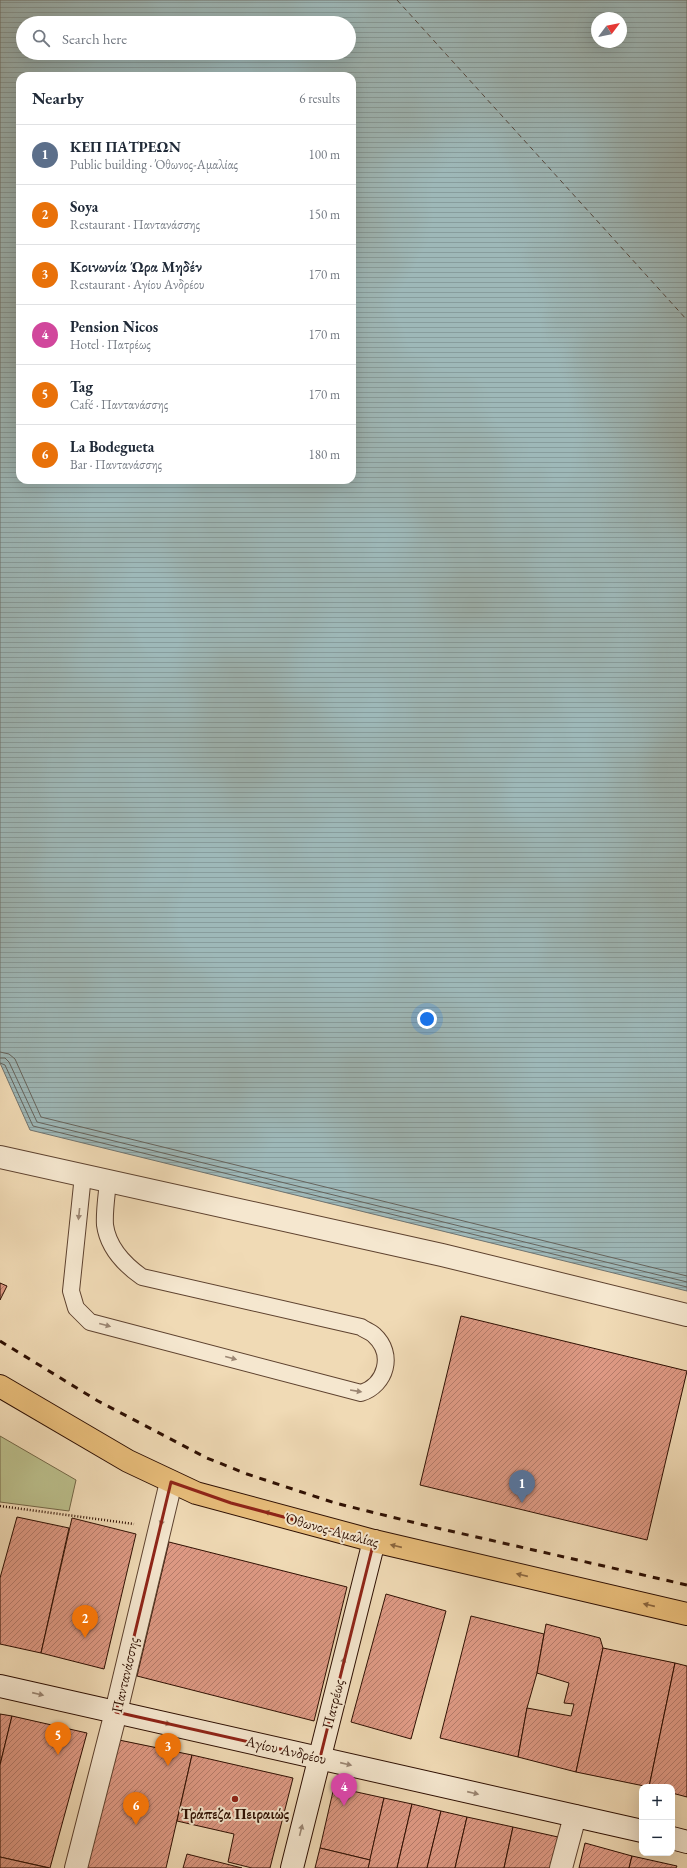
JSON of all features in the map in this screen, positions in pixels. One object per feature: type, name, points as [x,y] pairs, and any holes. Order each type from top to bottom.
[{"type":"main road","name":"Όθωνος-Αμαλίας","points":[[0,1386],[128,1461],[196,1493],[374,1541],[687,1614]]},
{"type":"street","points":[[0,1157],[442,1255],[687,1314]]},
{"type":"street","name":"Παντανάσσης","points":[[76,1868],[116,1712],[171,1482]]},
{"type":"street","name":"Πατρέως","points":[[292,1868],[374,1541]]},
{"type":"street","name":"Αγίου Ανδρέου","points":[[0,1686],[639,1830]]},
{"type":"street","points":[[561,1868],[575,1816]]},
{"type":"street","points":[[675,1839],[687,1842]]},
{"type":"lane","points":[[83,1175],[71,1291],[76,1308],[90,1322],[361,1392],[371,1389],[382,1378],[386,1365],[384,1350],[374,1335],[361,1327],[142,1277],[128,1267],[114,1249],[105,1225],[108,1181]]},
{"type":"path","points":[[0,1506],[160,1527]]},
{"type":"highlighted area","points":[[171,1482],[231,1503],[374,1541],[320,1758],[116,1712]]},
{"type":"green space","points":[[0,1436],[76,1480],[69,1511],[0,1502]]},
{"type":"water","points":[[0,0],[687,0],[687,1291],[30,1130],[0,1063]]},
{"type":"building","points":[[0,1283],[7,1286],[0,1300]]},
{"type":"building","points":[[461,1316],[687,1371],[647,1540],[420,1485]]},
{"type":"building","points":[[17,1517],[69,1528],[41,1653],[0,1644],[0,1578]]},
{"type":"building","points":[[72,1518],[136,1534],[104,1669],[41,1653]]},
{"type":"building","points":[[169,1542],[347,1587],[314,1721],[137,1676]]},
{"type":"building","points":[[386,1594],[446,1611],[411,1739],[351,1722]]},
{"type":"building","points":[[471,1616],[544,1634],[537,1673],[527,1708],[518,1757],[440,1738]]},
{"type":"building","points":[[546,1624],[600,1638],[603,1648],[576,1772],[518,1757],[527,1708],[571,1716],[574,1704],[564,1703],[569,1683],[537,1673]]},
{"type":"building","points":[[603,1648],[675,1663],[650,1784],[639,1785],[576,1772]]},
{"type":"building","points":[[675,1663],[687,1666],[687,1797],[675,1794],[675,1784],[650,1784]]},
{"type":"building","points":[[0,1714],[12,1716],[0,1765]]},
{"type":"building","points":[[12,1716],[87,1733],[50,1868],[0,1857],[0,1765]]},
{"type":"building","points":[[119,1740],[192,1755],[166,1868],[85,1868]]},
{"type":"building","name":"Τράπεζα Πειραιώς","points":[[192,1755],[293,1778],[270,1868],[252,1868],[228,1862],[234,1834],[177,1821]]},
{"type":"building","points":[[334,1787],[384,1798],[370,1860],[320,1848]]},
{"type":"building","points":[[384,1798],[412,1804],[397,1868],[368,1868]]},
{"type":"building","points":[[412,1804],[441,1811],[427,1868],[397,1868]]},
{"type":"building","points":[[441,1811],[467,1817],[455,1868],[427,1868]]},
{"type":"building","points":[[467,1817],[513,1827],[504,1868],[455,1868]]},
{"type":"building","points":[[513,1827],[558,1837],[550,1868],[504,1868]]},
{"type":"building","points":[[585,1843],[632,1856],[629,1868],[579,1868]]},
{"type":"building","points":[[320,1848],[370,1860],[368,1868],[315,1868]]},
{"type":"building","points":[[187,1854],[242,1868],[183,1868]]},
{"type":"building","points":[[632,1856],[677,1866],[676,1868],[629,1868]]},
{"type":"building","points":[[0,1857],[49,1868],[0,1868]]},
{"type":"ferry route","points":[[397,0],[687,320]]},
{"type":"railway","points":[[0,1341],[98,1401],[207,1458],[247,1474],[335,1503],[424,1525],[687,1585]]},
{"type":"place","name":"ΚΕΠ ΠΑΤΡΕΩΝ","points":[[522,1503]]},
{"type":"place","name":"Soya","points":[[85,1638]]},
{"type":"place","name":"Tag","points":[[58,1755]]},
{"type":"place","name":"Κοινωνία Ώρα Μηδέν","points":[[168,1766]]},
{"type":"place","name":"Τράπεζα Πειραιώς","points":[[235,1799]]},
{"type":"place","name":"Pension Nicos","points":[[344,1806]]},
{"type":"place","name":"La Bodegueta","points":[[136,1825]]}]
